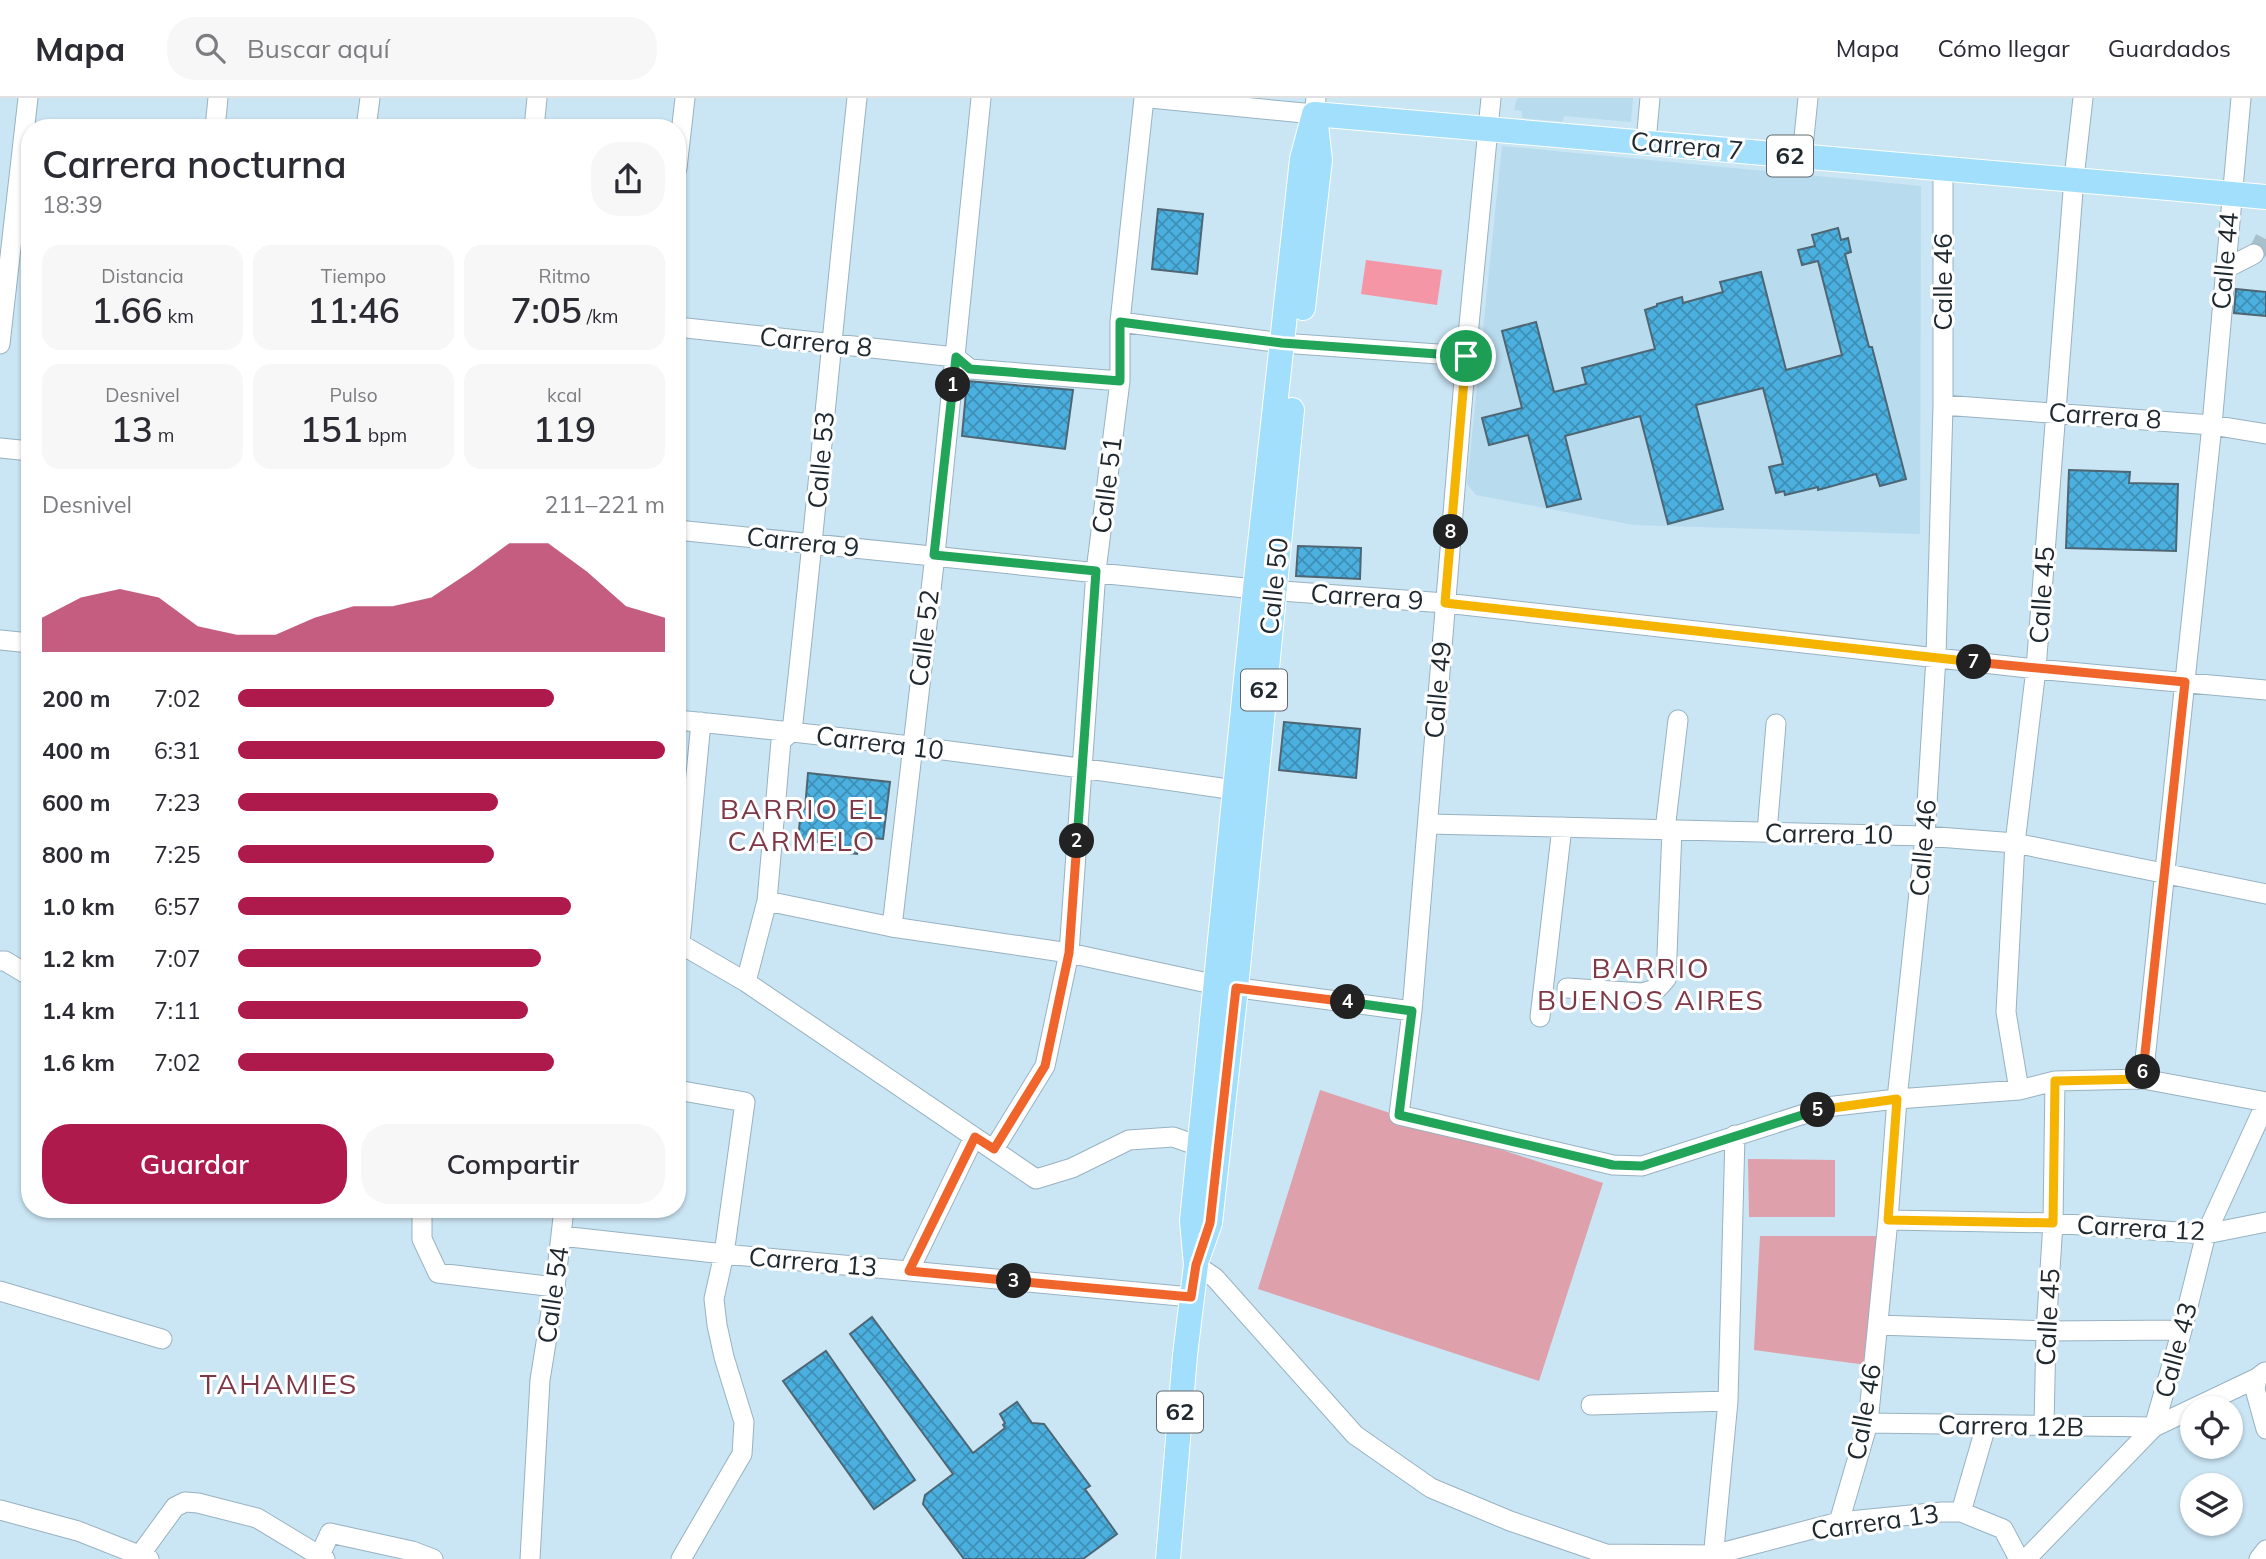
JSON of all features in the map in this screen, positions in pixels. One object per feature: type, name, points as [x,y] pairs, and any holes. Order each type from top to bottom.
[{"type":"main road","name":"Carrera 7","points":[[1315,106],[1488,128],[2266,197]]},
{"type":"main road","name":"Calle 50","points":[[1196,1265],[1192,1221],[1199,1146],[1226,987],[1290,344],[1302,159],[1315,106]]},
{"type":"main road","name":"Calle 50","points":[[1168,1559],[1191,1297],[1196,1265],[1210,1223],[1226,987],[1235,790],[1264,589]]},
{"type":"street","points":[[26,119],[28,98]]},
{"type":"street","points":[[216,119],[218,98]]},
{"type":"street","points":[[367,119],[370,98]]},
{"type":"street","points":[[535,119],[537,98]]},
{"type":"street","points":[[683,119],[685,98]]},
{"type":"street","name":"Calle 53","points":[[746,982],[767,901],[782,741],[792,731],[857,98]]},
{"type":"street","name":"Calle 52","points":[[892,927],[956,357],[981,98]]},
{"type":"street","name":"Calle 51","points":[[994,1149],[1045,1066],[1069,953],[1096,571],[1120,381],[1120,322],[1144,98]]},
{"type":"street","name":"Carrera 7","points":[[1150,98],[1315,106]]},
{"type":"street","name":"Calle 49","points":[[1491,98],[1466,356],[1412,1011],[1399,1115],[1613,1165],[1642,1166],[1735,1135]]},
{"type":"street","points":[[1646,142],[1650,98]]},
{"type":"street","points":[[1802,157],[1808,98]]},
{"type":"street","name":"Calle 45","points":[[2019,1090],[2006,1012],[2015,843],[2036,669],[2074,178],[2084,98]]},
{"type":"street","name":"Calle 44","points":[[2143,1079],[2212,425],[2241,98]]},
{"type":"street","name":"Calle 46","points":[[1839,1522],[1868,1423],[1897,1099],[1925,836],[1936,657],[1943,405],[1943,169]]},
{"type":"street","points":[[0,344],[13,256],[21,172]]},
{"type":"street","points":[[2225,269],[2254,254]]},
{"type":"street","points":[[1120,322],[1290,344],[1466,356]]},
{"type":"street","name":"Carrera 8","points":[[686,328],[956,357],[970,369],[1120,381]]},
{"type":"street","name":"Carrera 8","points":[[1943,405],[2212,425],[2266,434]]},
{"type":"street","points":[[0,448],[21,451]]},
{"type":"street","name":"Carrera 9","points":[[686,531],[1264,589],[1445,603],[2036,669],[2266,690]]},
{"type":"street","points":[[0,640],[21,642]]},
{"type":"street","points":[[1567,988],[1642,993],[1658,988],[1666,979],[1668,830],[1678,720]]},
{"type":"street","name":"Carrera 10","points":[[686,721],[792,731],[1082,768]]},
{"type":"street","points":[[686,873],[701,722]]},
{"type":"street","points":[[1767,832],[1776,724]]},
{"type":"street","points":[[1082,768],[1235,790]]},
{"type":"street","name":"Carrera 10","points":[[1428,824],[1925,836],[2015,843],[2266,894]]},
{"type":"street","points":[[1540,1017],[1562,827]]},
{"type":"street","points":[[767,901],[892,927],[1069,953],[1226,987],[1412,1011]]},
{"type":"street","points":[[686,947],[746,982],[1036,1179],[1072,1168],[1129,1140],[1173,1137],[1199,1146]]},
{"type":"street","points":[[0,961],[21,971]]},
{"type":"street","points":[[1713,1557],[1728,1401],[1735,1135],[1826,1107],[2019,1090],[2055,1081],[2143,1079],[2266,1102]]},
{"type":"street","name":"Calle 45","points":[[2044,1427],[2046,1331],[2053,1223],[2055,1081]]},
{"type":"street","points":[[681,1559],[742,1454],[744,1422],[724,1357],[714,1299],[724,1254],[745,1102],[686,1092]]},
{"type":"street","name":"Calle 43","points":[[2026,1559],[2154,1427],[2206,1234],[2266,1102]]},
{"type":"street","points":[[909,1271],[975,1137]]},
{"type":"street","points":[[422,1218],[422,1239],[438,1273],[555,1287]]},
{"type":"street","name":"Calle 54","points":[[530,1559],[540,1380],[563,1218]]},
{"type":"street","name":"Carrera 12","points":[[1888,1220],[2053,1223],[2206,1234],[2266,1222]]},
{"type":"street","name":"Carrera 13","points":[[561,1236],[724,1254],[1191,1297]]},
{"type":"street","name":"Carrera 13","points":[[1196,1265],[1215,1278],[1355,1435],[1431,1488],[1510,1521],[1605,1554],[1713,1557],[1839,1522],[1961,1512],[2003,1529],[2019,1559]]},
{"type":"street","points":[[0,1291],[162,1339]]},
{"type":"street","points":[[1878,1325],[2046,1331],[2182,1330]]},
{"type":"street","points":[[2154,1427],[2259,1379],[2266,1429]]},
{"type":"street","points":[[1591,1405],[1728,1401]]},
{"type":"street","name":"Carrera 12B","points":[[1868,1423],[2154,1427]]},
{"type":"street","points":[[1961,1512],[1986,1426]]},
{"type":"street","points":[[0,1510],[78,1531],[142,1558],[175,1507],[185,1502],[257,1518],[322,1557],[330,1533],[412,1551],[433,1559]]},
{"type":"street","points":[[2259,1559],[2266,1550]]},
{"type":"shaded area","points":[[1517,98],[1633,98],[1631,122],[1564,116],[1563,122],[1522,118],[1522,111],[1514,110]]},
{"type":"shaded area","points":[[1502,146],[1921,186],[1920,534],[1634,525],[1476,495],[1467,484]]},
{"type":"shaded area","points":[[1366,260],[1442,270],[1437,305],[1361,294]]},
{"type":"shaded area","points":[[1320,1090],[1603,1183],[1539,1381],[1258,1289]]},
{"type":"shaded area","points":[[1748,1159],[1835,1160],[1835,1217],[1749,1217]]},
{"type":"shaded area","points":[[1760,1236],[1882,1236],[1867,1365],[1754,1350]]},
{"type":"building","points":[[1158,209],[1203,214],[1197,274],[1152,269]]},
{"type":"building","points":[[1838,228],[1841,240],[1848,238],[1851,252],[1845,254],[1906,479],[1880,486],[1876,474],[1818,490],[1818,487],[1785,495],[1784,491],[1776,493],[1769,467],[1783,464],[1763,388],[1696,405],[1723,509],[1668,524],[1640,416],[1565,436],[1581,499],[1547,507],[1528,435],[1489,445],[1482,418],[1522,408],[1502,331],[1536,322],[1554,392],[1586,384],[1582,368],[1655,349],[1645,310],[1682,297],[1683,303],[1723,292],[1720,282],[1761,272],[1786,370],[1842,355],[1818,261],[1802,265],[1798,250],[1815,246],[1812,235]]},
{"type":"building","points":[[2236,289],[2266,292],[2266,316],[2234,313]]},
{"type":"building","points":[[967,381],[1073,390],[1065,449],[962,436]]},
{"type":"building","points":[[2069,470],[2130,472],[2129,483],[2178,484],[2176,551],[2066,548]]},
{"type":"building","points":[[1298,546],[1361,548],[1360,579],[1296,576]]},
{"type":"building","points":[[1284,722],[1360,729],[1356,778],[1279,770]]},
{"type":"building","points":[[808,773],[890,782],[883,839],[859,837],[857,854],[831,851],[832,843],[798,840],[801,809],[805,809]]},
{"type":"building","points":[[872,1317],[973,1453],[1005,1428],[1000,1414],[1017,1402],[1032,1423],[1044,1424],[1090,1486],[1085,1489],[1117,1534],[1083,1559],[964,1559],[923,1504],[925,1495],[953,1474],[850,1334]]},
{"type":"building","points":[[826,1351],[915,1480],[874,1509],[783,1381]]},
{"type":"tunnel","points":[[2254,254],[2266,236]]},
{"type":"district","name":"BARRIO EL CARMELO","points":[[802,825]]},
{"type":"district","name":"BARRIO BUENOS AIRES","points":[[1651,984]]},
{"type":"district","name":"TAHAMIES","points":[[279,1384]]},
{"type":"route","points":[[1120,322],[1282,343],[1466,356],[1445,603],[2036,669],[2185,682],[2143,1079],[2055,1081],[2053,1223],[1888,1220],[1897,1099],[1826,1107],[1642,1166],[1613,1165],[1399,1115],[1412,1011],[1236,988],[1210,1223],[1196,1265],[1191,1297],[909,1271],[975,1137],[994,1149],[1045,1066],[1069,953],[1096,571],[934,555],[956,357],[970,369],[1120,381],[1120,322]]}]
